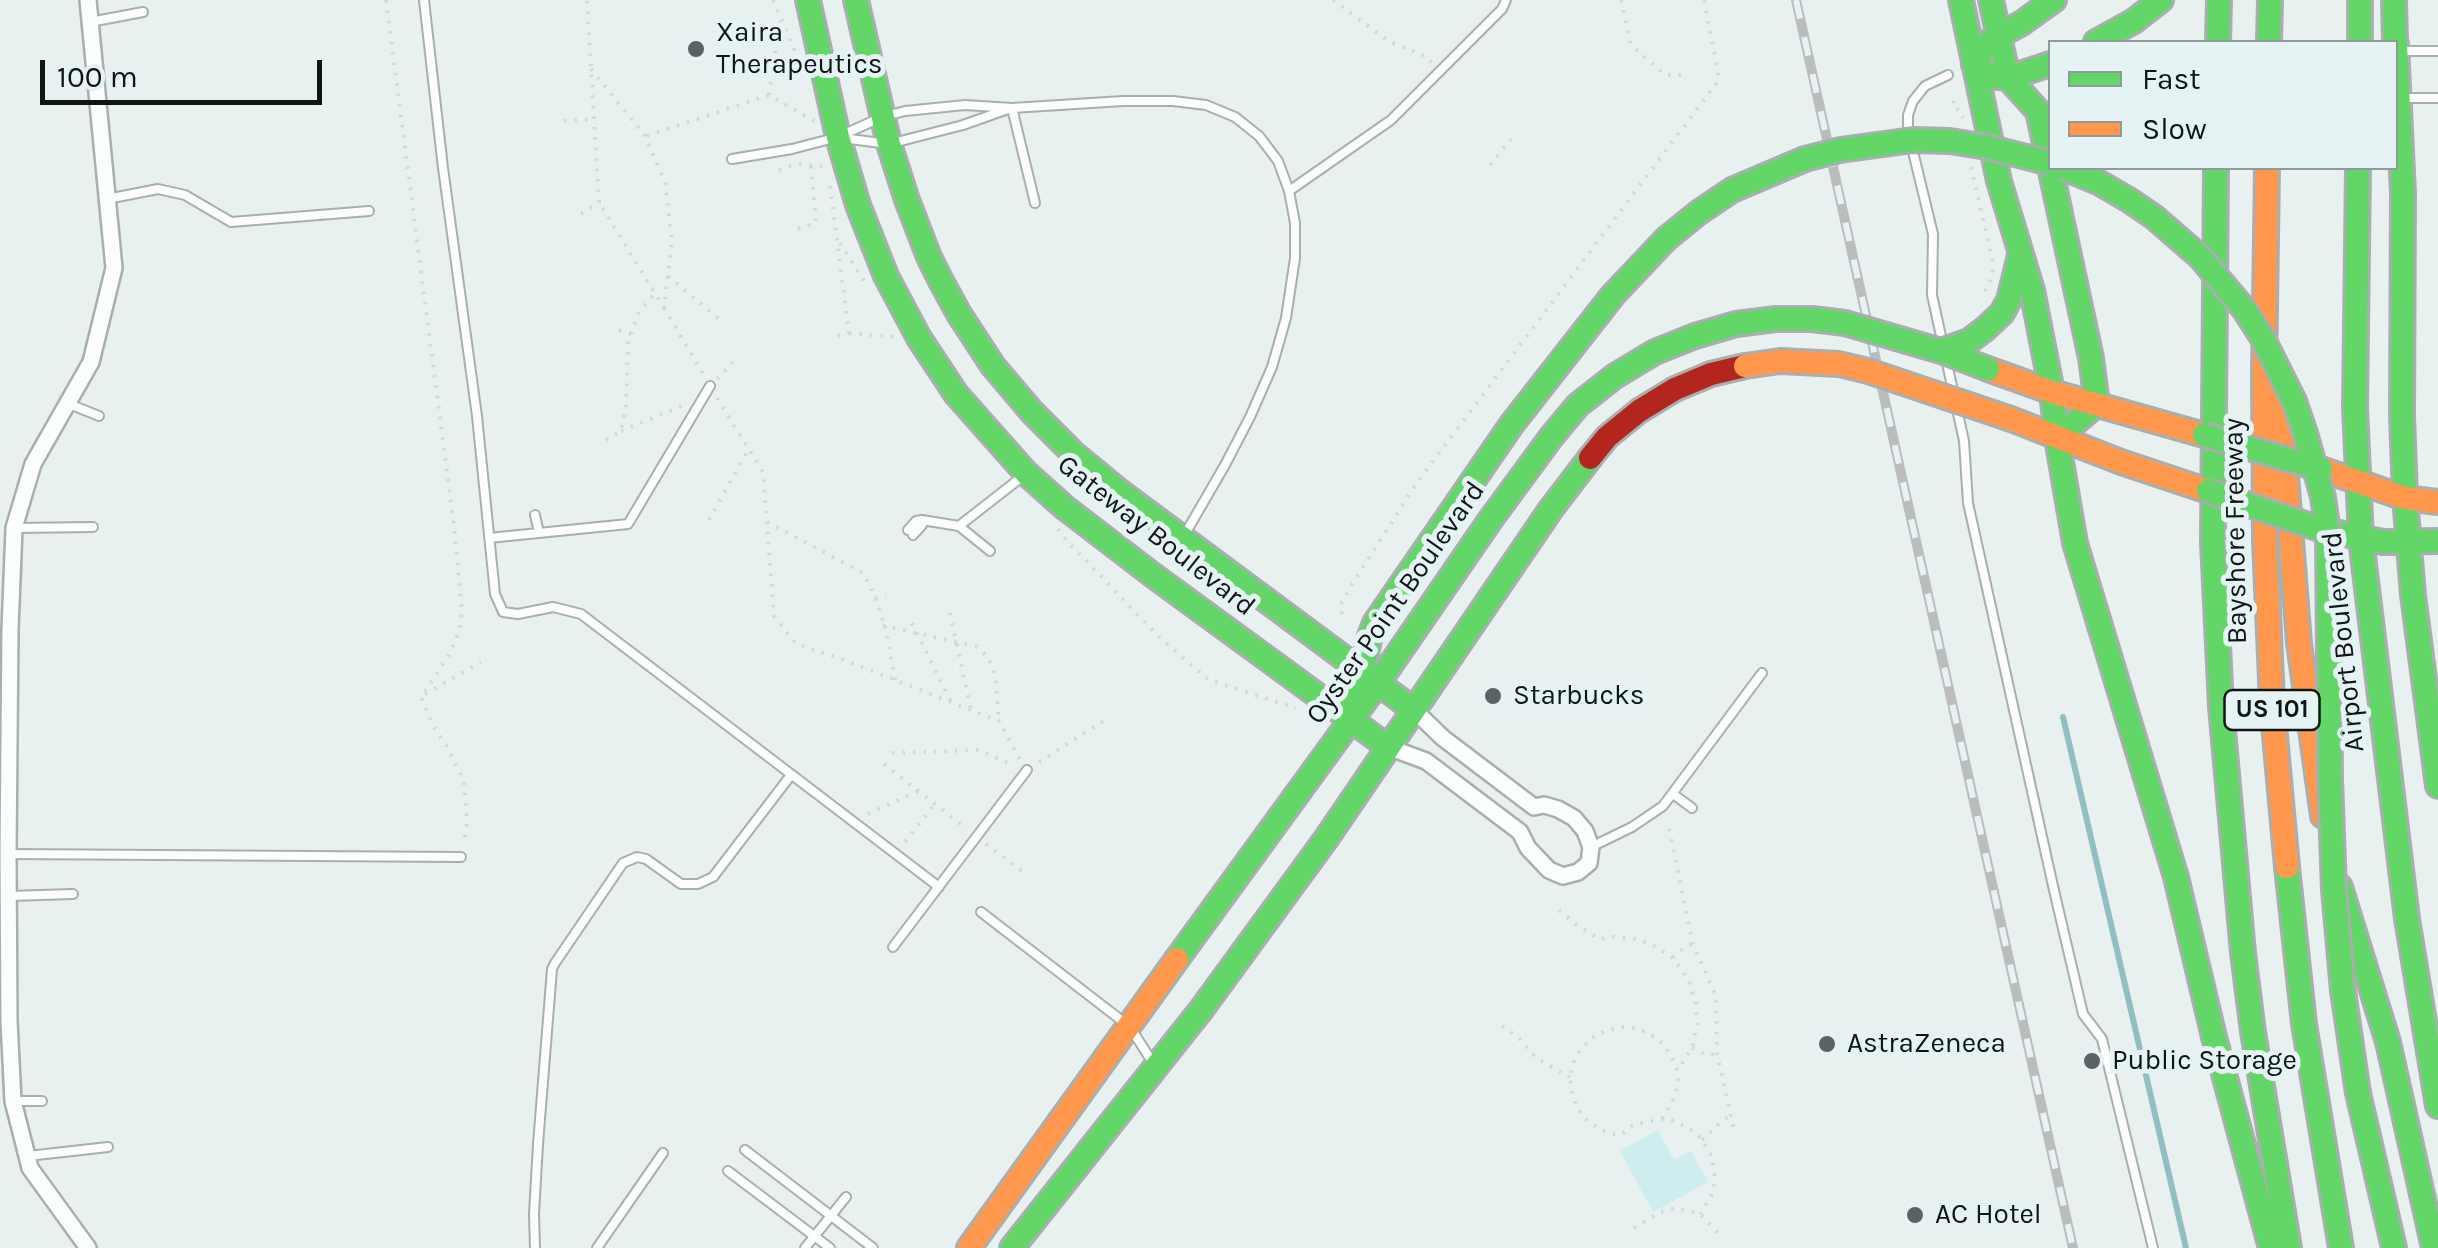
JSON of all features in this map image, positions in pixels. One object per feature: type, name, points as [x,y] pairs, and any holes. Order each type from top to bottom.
[{"type":"main road","name":"Gateway Boulevard","points":[[808,0],[838,138],[858,206],[886,276],[919,338],[956,394],[1026,473],[1064,507],[1388,748]]},
{"type":"main road","name":"Gateway Boulevard","points":[[856,0],[882,117],[907,200],[929,257],[993,366],[1073,454],[1414,710]]},
{"type":"main road","points":[[1960,0],[1999,181],[2032,290],[2075,543],[2176,877],[2271,1248]]},
{"type":"main road","points":[[1992,0],[2008,78],[2038,111],[2048,158]]},
{"type":"main road","points":[[1974,65],[1984,48],[1999,35],[2054,0]]},
{"type":"main road","points":[[2100,40],[2161,0]]},
{"type":"main road","points":[[2218,40],[2219,0]]},
{"type":"main road","points":[[2269,40],[2270,0]]},
{"type":"main road","points":[[2360,0],[2360,40]]},
{"type":"main road","points":[[2394,0],[2396,40]]},
{"type":"main road","points":[[1974,65],[1990,76],[2008,78],[2048,65]]},
{"type":"main road","points":[[2398,82],[2403,194],[2405,498],[2438,786]]},
{"type":"main road","points":[[1351,721],[1371,678],[1370,636],[1375,623],[1474,477],[1638,266],[1698,212],[1768,173],[1840,150],[1913,140],[1950,141],[2048,162]]},
{"type":"main road","points":[[2051,170],[2091,358],[2097,404],[2057,438]]},
{"type":"main road","points":[[2069,170],[2129,200],[2200,257],[2244,309],[2262,338],[2306,433],[2328,533],[2330,778],[2334,890],[2344,991],[2358,1093],[2394,1248]]},
{"type":"main road","name":"Bayshore Freeway","points":[[2216,170],[2213,542],[2224,746],[2234,871],[2254,1032],[2289,1248]]},
{"type":"main road","name":"Bayshore Freeway","points":[[2267,170],[2264,541],[2277,780],[2304,1024],[2341,1248]]},
{"type":"main road","name":"Airport Boulevard","points":[[2358,170],[2355,408],[2361,539],[2407,919],[2438,1106]]},
{"type":"main road","points":[[2266,208],[2299,644],[2319,800],[2334,868],[2388,1042],[2434,1248]]},
{"type":"main road","points":[[1941,351],[1986,330],[2002,313],[2020,255]]},
{"type":"main road","name":"Oyster Point Boulevard","points":[[1371,678],[1578,405],[1655,352],[1736,324],[1812,318],[1845,323],[1941,351],[2052,392],[2321,469],[2405,498],[2438,502]]},
{"type":"main road","points":[[1012,1248],[1201,1010],[1326,839],[1551,509],[1607,437],[1674,389],[1745,366],[1780,362],[1839,364],[2012,419],[2143,469],[2320,529],[2408,544],[2438,541]]},
{"type":"main road","name":"Oyster Point Boulevard","points":[[968,1248],[1351,721]]},
{"type":"street","points":[[88,0],[114,268],[91,362],[33,464],[9,536],[4,719],[5,861],[9,896],[5,1021],[13,1101],[34,1176],[88,1248]]},
{"type":"street","points":[[1414,710],[1443,738],[1534,807]]},
{"type":"street","points":[[1388,748],[1426,760],[1520,832],[1538,861],[1549,870],[1563,876],[1588,864],[1591,847],[1585,831],[1558,808],[1534,807],[1524,814],[1520,832]]},
{"type":"lane","points":[[424,0],[477,416],[495,594],[503,612],[518,614],[553,607],[581,614],[939,887]]},
{"type":"lane","points":[[1289,192],[1391,120],[1502,9],[1506,0]]},
{"type":"lane","points":[[90,22],[144,12]]},
{"type":"lane","points":[[2398,51],[2438,51]]},
{"type":"lane","points":[[1948,75],[1925,86],[1913,101],[1908,132],[1933,234],[1932,294],[1964,440],[1968,503],[2082,1014],[2102,1039],[2153,1248]]},
{"type":"lane","points":[[2399,98],[2438,98]]},
{"type":"lane","points":[[732,159],[838,138],[882,117],[905,111],[965,105],[1012,108],[1173,101],[1206,106],[1235,117],[1259,136],[1278,161],[1295,223],[1295,258],[1286,318],[1272,367],[1250,417],[1182,539]]},
{"type":"lane","points":[[838,138],[889,144],[1012,108]]},
{"type":"lane","points":[[1012,108],[1035,203]]},
{"type":"lane","points":[[107,199],[158,189],[186,195],[231,222],[369,211]]},
{"type":"lane","points":[[489,538],[628,524],[710,386]]},
{"type":"lane","points":[[69,404],[99,416]]},
{"type":"lane","points":[[959,526],[1026,473]]},
{"type":"lane","points":[[536,516],[539,533]]},
{"type":"lane","points":[[911,532],[916,521],[922,520],[959,526],[990,551]]},
{"type":"lane","points":[[9,536],[94,527]]},
{"type":"lane","points":[[1591,847],[1663,806],[1762,673]]},
{"type":"lane","points":[[894,948],[1026,770]]},
{"type":"lane","points":[[535,1248],[538,1144],[555,964],[623,863],[637,857],[646,859],[681,884],[698,884],[713,876],[791,775]]},
{"type":"lane","points":[[1672,794],[1692,808]]},
{"type":"lane","points":[[5,861],[462,857]]},
{"type":"lane","points":[[9,896],[73,894]]},
{"type":"lane","points":[[981,912],[1130,1027],[1154,1066]]},
{"type":"lane","points":[[13,1101],[42,1102]]},
{"type":"lane","points":[[26,1156],[108,1147]]},
{"type":"lane","points":[[744,1150],[872,1248]]},
{"type":"lane","points":[[597,1248],[663,1153]]},
{"type":"lane","points":[[728,1171],[830,1248]]},
{"type":"lane","points":[[806,1248],[846,1197]]},
{"type":"path","points":[[386,0],[462,611],[460,632],[449,655],[420,697]]},
{"type":"path","points":[[587,0],[599,202],[763,472],[774,616],[796,644],[998,721]]},
{"type":"path","points":[[1333,0],[1390,42],[1426,56],[1440,71]]},
{"type":"path","points":[[1621,0],[1631,46],[1665,75],[1682,75]]},
{"type":"path","points":[[1342,614],[1340,606],[1351,586],[1416,484],[1718,82],[1704,0]]},
{"type":"path","points":[[770,96],[780,17]]},
{"type":"path","points":[[591,69],[646,136],[665,182],[672,241],[664,308]]},
{"type":"path","points":[[646,136],[770,96],[818,124]]},
{"type":"path","points":[[564,121],[594,119]]},
{"type":"path","points":[[1490,166],[1510,139]]},
{"type":"path","points":[[778,170],[795,164],[827,166]]},
{"type":"path","points":[[798,229],[816,223],[811,166]]},
{"type":"path","points":[[829,184],[849,333]]},
{"type":"path","points":[[580,214],[599,202]]},
{"type":"path","points":[[837,239],[873,295]]},
{"type":"path","points":[[668,276],[720,320]]},
{"type":"path","points":[[621,431],[626,408],[628,342],[640,312],[654,293]]},
{"type":"path","points":[[619,330],[631,334]]},
{"type":"path","points":[[837,336],[849,333],[904,337]]},
{"type":"path","points":[[710,386],[733,362]]},
{"type":"path","points":[[606,440],[704,397]]},
{"type":"path","points":[[709,520],[748,448]]},
{"type":"path","points":[[766,521],[861,572],[885,626],[895,680]]},
{"type":"path","points":[[1058,528],[1160,638],[1208,680],[1296,708]]},
{"type":"path","points":[[875,598],[886,596]]},
{"type":"path","points":[[950,613],[971,710]]},
{"type":"path","points":[[912,623],[950,702]]},
{"type":"path","points":[[885,626],[977,647],[988,656],[995,675],[998,721],[1026,770]]},
{"type":"path","points":[[790,651],[796,644]]},
{"type":"path","points":[[420,697],[481,662]]},
{"type":"path","points":[[420,697],[464,781],[467,824],[462,857]]},
{"type":"path","points":[[1026,770],[1103,721]]},
{"type":"path","points":[[892,753],[979,750],[1026,770]]},
{"type":"path","points":[[884,764],[1023,872]]},
{"type":"path","points":[[868,814],[918,791]]},
{"type":"path","points":[[905,842],[935,804]]},
{"type":"path","points":[[1669,829],[1694,944],[1716,996],[1717,1054],[1735,1134]]},
{"type":"path","points":[[1559,910],[1599,939],[1635,938],[1673,958],[1688,979],[1696,1004],[1697,1025],[1692,1048],[1676,1070]]},
{"type":"path","points":[[1673,958],[1694,944]]},
{"type":"path","points":[[1502,1026],[1536,1058],[1570,1078]]},
{"type":"path","points":[[1662,1119],[1676,1096],[1676,1070],[1662,1043],[1636,1028],[1605,1030],[1592,1038],[1581,1049],[1570,1078],[1578,1108],[1601,1130],[1621,1135],[1633,1126],[1662,1119],[1686,1126],[1702,1140],[1712,1157],[1715,1178],[1700,1214]]},
{"type":"path","points":[[1692,1048],[1706,1055],[1717,1054]]},
{"type":"path","points":[[1702,1140],[1731,1116]]},
{"type":"path","points":[[1634,1228],[1676,1208],[1700,1214],[1721,1236]]},
{"type":"shaded area","points":[[1658,1130],[1674,1160],[1691,1151],[1708,1182],[1653,1212],[1620,1151]]},
{"type":"waterway","points":[[2063,717],[2186,1248]]},
{"type":"railway","points":[[1796,0],[2073,1248]]},
{"type":"traffic: fast","points":[[808,0],[838,137],[858,205],[886,276],[919,338],[956,394],[1026,473],[1064,507],[1388,747]]},
{"type":"traffic: fast","points":[[856,0],[889,144],[907,200],[941,281],[993,366],[1073,453],[1119,491],[1414,710]]},
{"type":"traffic: fast","points":[[1961,0],[1999,181],[2032,290],[2057,438]]},
{"type":"traffic: fast","points":[[1991,0],[2008,78],[2038,111],[2048,158]]},
{"type":"traffic: fast","points":[[2048,65],[2008,78],[1990,76],[1974,65],[1991,40],[2054,0]]},
{"type":"traffic: fast","points":[[2100,40],[2161,0]]},
{"type":"traffic: fast","points":[[2218,40],[2219,0]]},
{"type":"traffic: fast","points":[[2269,40],[2270,0]]},
{"type":"traffic: fast","points":[[2360,0],[2360,40]]},
{"type":"traffic: fast","points":[[2394,0],[2395,40]]},
{"type":"traffic: fast","points":[[2398,87],[2403,194],[2405,498],[2413,595],[2438,786]]},
{"type":"traffic: fast","points":[[1666,239],[1732,190],[1805,159],[1840,150],[1913,140],[1950,141],[2048,162]]},
{"type":"traffic: fast","points":[[2051,170],[2091,358],[2097,404]]},
{"type":"traffic: fast","points":[[2069,170],[2129,200],[2200,257],[2262,337],[2294,401],[2305,433],[2323,497],[2328,533],[2334,890],[2358,1093]]},
{"type":"traffic: fast","points":[[2216,170],[2213,542],[2221,707],[2243,953],[2289,1248]]},
{"type":"traffic: fast","points":[[2358,170],[2355,408],[2361,539],[2407,919],[2438,1106]]},
{"type":"traffic: fast","points":[[1351,721],[1375,623],[1512,424],[1613,295],[1666,239]]},
{"type":"traffic: fast","points":[[1985,329],[2009,300],[2020,255]]},
{"type":"traffic: fast","points":[[1736,324],[1776,319],[1845,323],[1988,369]]},
{"type":"traffic: fast","points":[[1177,959],[1378,683],[1491,519],[1578,405],[1655,352],[1736,324]]},
{"type":"traffic: fast","points":[[1941,351],[1969,341],[1985,329]]},
{"type":"traffic: fast","points":[[2057,438],[2097,404]]},
{"type":"traffic: fast","points":[[2204,435],[2321,469]]},
{"type":"traffic: fast","points":[[2057,438],[2075,543],[2176,877],[2271,1248]]},
{"type":"traffic: fast","points":[[1012,1248],[1201,1010],[1326,839],[1551,509],[1590,458]]},
{"type":"traffic: fast","points":[[2208,491],[2320,529]]},
{"type":"traffic: fast","points":[[2320,529],[2383,542],[2438,541]]},
{"type":"traffic: fast","points":[[2287,867],[2304,1024],[2341,1248]]},
{"type":"traffic: fast","points":[[2340,887],[2388,1042],[2434,1248]]},
{"type":"traffic: fast","points":[[2358,1093],[2394,1248]]},
{"type":"traffic: slow","points":[[2267,170],[2265,541],[2272,703],[2287,867]]},
{"type":"traffic: slow","points":[[1745,366],[1780,361],[1839,364],[2011,419]]},
{"type":"traffic: slow","points":[[1988,369],[2052,392],[2204,435]]},
{"type":"traffic: slow","points":[[2280,397],[2299,643],[2323,816]]},
{"type":"traffic: slow","points":[[2011,419],[2208,491]]},
{"type":"traffic: slow","points":[[2321,469],[2405,498],[2438,502]]},
{"type":"traffic: slow","points":[[969,1248],[1177,959]]},
{"type":"traffic: jam","points":[[1590,458],[1607,437],[1639,411],[1675,389],[1711,374],[1745,366]]},
{"type":"place","name":"Xaira Therapeutics","points":[[696,49]]},
{"type":"place","name":"Starbucks","points":[[1493,696]]},
{"type":"place","name":"AstraZeneca","points":[[1827,1044]]},
{"type":"place","name":"Public Storage","points":[[2092,1061]]},
{"type":"place","name":"AC Hotel","points":[[1915,1215]]}]
